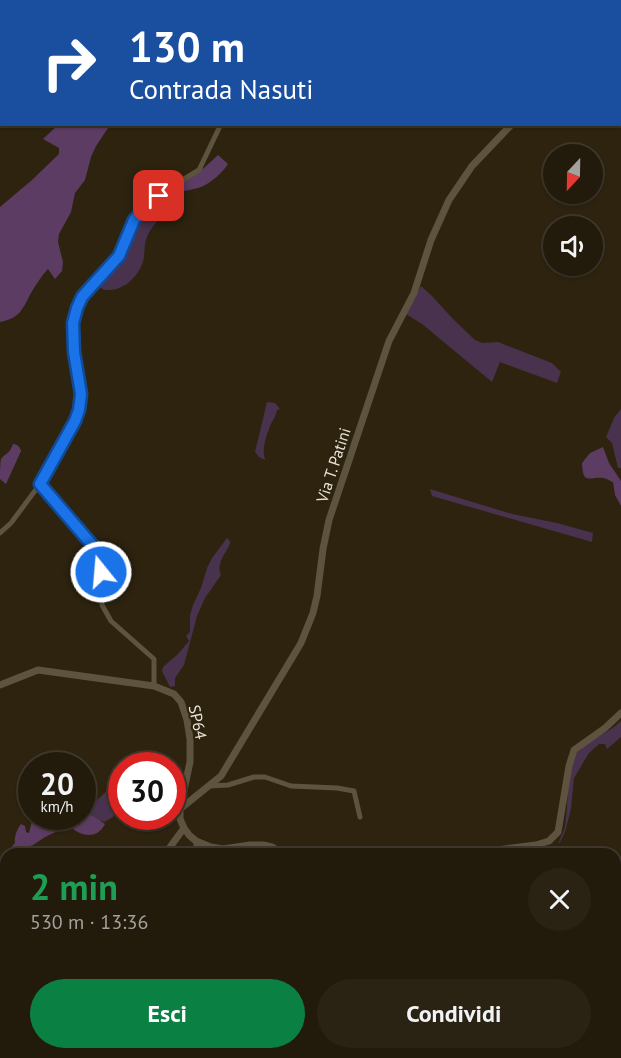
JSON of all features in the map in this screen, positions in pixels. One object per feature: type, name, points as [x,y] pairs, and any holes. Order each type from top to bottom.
[{"type":"street","points":[[0,533],[11,523],[40,484],[79,410],[81,394],[74,352],[73,323],[82,297],[119,256],[134,220],[145,207],[174,184],[199,170],[220,126]]},
{"type":"street","name":"Via T. Patini","points":[[186,804],[221,776],[301,643],[313,613],[327,530],[389,340],[414,293],[431,240],[449,200],[472,165],[510,126]]},
{"type":"street","points":[[40,484],[94,547],[101,572],[102,605],[111,621],[154,659],[154,686]]},
{"type":"street","name":"SP64","points":[[0,685],[38,670],[154,686],[174,694],[181,702],[190,739],[190,762],[186,781]]},
{"type":"street","points":[[513,848],[549,841],[558,832],[569,766],[574,750],[605,728],[621,713]]},
{"type":"street","points":[[209,786],[228,785],[254,777],[265,777],[291,786],[351,790],[354,791],[360,817]]},
{"type":"street","points":[[169,848],[183,830]]},
{"type":"street","points":[[185,830],[196,841],[217,848]]},
{"type":"street","points":[[196,841],[196,848]]},
{"type":"street","points":[[230,848],[263,845],[274,848]]},
{"type":"shaded area","points":[[57,126],[109,126],[96,146],[85,180],[75,193],[71,212],[59,234],[62,271],[55,279],[48,269],[23,309],[16,316],[0,322],[0,207],[59,154],[59,148],[43,139]]},
{"type":"shaded area","points":[[218,155],[228,164],[219,174],[201,187],[176,194],[173,187],[204,168]]},
{"type":"shaded area","points":[[166,192],[165,211],[147,237],[139,271],[123,286],[104,290],[99,281],[118,261],[127,245],[133,225],[146,209]]},
{"type":"shaded area","points":[[421,286],[475,340],[482,343],[498,342],[552,363],[561,372],[557,383],[500,362],[492,382],[422,324],[406,314]]},
{"type":"shaded area","points":[[267,402],[275,403],[280,409],[277,410],[266,437],[265,460],[255,452]]},
{"type":"shaded area","points":[[621,409],[621,468],[618,468],[612,443],[606,437],[614,418]]},
{"type":"shaded area","points":[[13,444],[21,451],[6,484],[0,479],[1,459]]},
{"type":"shaded area","points":[[603,447],[609,463],[621,481],[621,506],[615,495],[613,482],[604,478],[588,478],[584,475],[582,463],[590,453]]},
{"type":"shaded area","points":[[430,489],[512,514],[593,533],[592,542],[432,496]]},
{"type":"shaded area","points":[[227,538],[230,544],[220,563],[221,575],[205,598],[197,616],[184,665],[175,678],[175,686],[170,687],[162,671],[163,667],[189,641],[186,636],[190,632],[190,615],[193,605],[212,558]]},
{"type":"shaded area","points":[[621,721],[621,737],[607,749],[605,744],[599,744],[589,753],[574,778],[571,809],[559,844],[565,826],[569,776],[575,757],[584,746]]},
{"type":"shaded area","points":[[108,790],[108,820],[104,822],[96,818],[96,801]]},
{"type":"shaded area","points":[[96,818],[105,824],[98,833],[93,835],[75,830],[96,830]]},
{"type":"shaded area","points":[[18,829],[26,830],[29,833],[30,830],[60,830],[33,845],[24,848],[11,848],[15,843]]},
{"type":"route","points":[[101,572],[94,547],[40,484],[79,410],[81,394],[74,352],[73,323],[77,308],[82,297],[119,256],[134,220],[159,196]]}]
